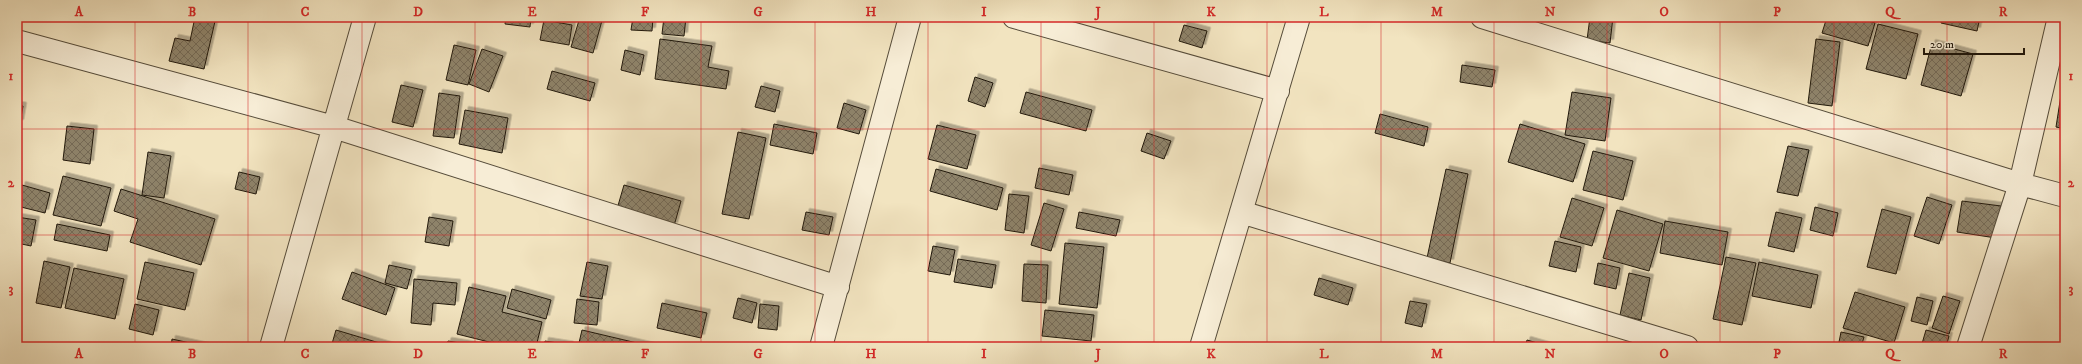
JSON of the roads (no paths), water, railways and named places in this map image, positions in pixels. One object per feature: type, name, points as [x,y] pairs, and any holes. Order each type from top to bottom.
[{"type":"street","points":[[271,347],[365,17]]},
{"type":"street","points":[[821,347],[910,17]]},
{"type":"street","points":[[1014,17],[1278,91]]},
{"type":"street","points":[[1201,347],[1299,17]]},
{"type":"street","points":[[1482,17],[2020,184],[2065,196]]},
{"type":"street","points":[[1968,347],[2020,184],[2059,17]]},
{"type":"street","points":[[17,41],[334,127],[838,287]]},
{"type":"street","points":[[1241,212],[1687,347]]}]
